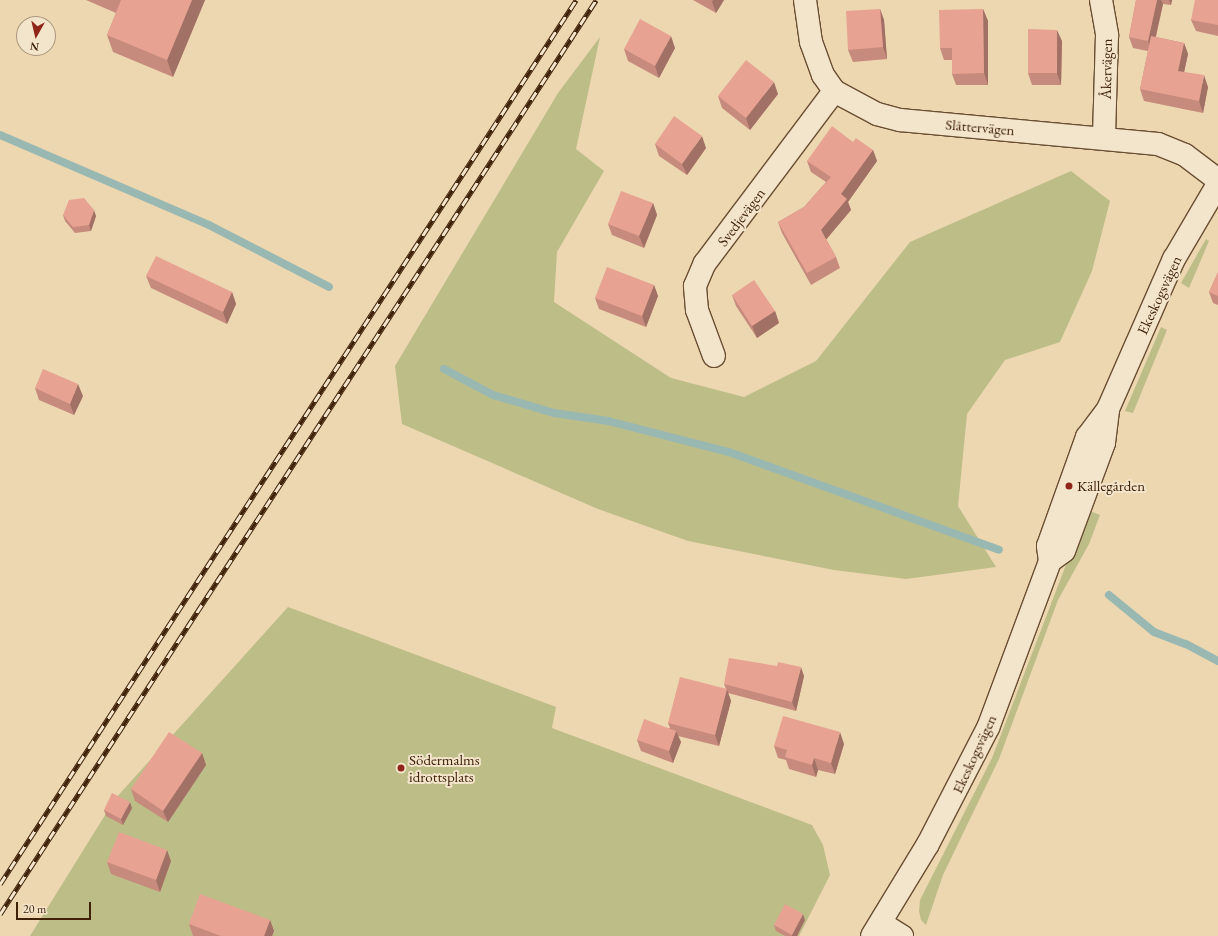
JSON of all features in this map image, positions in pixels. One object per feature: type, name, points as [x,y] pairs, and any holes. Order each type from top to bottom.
[{"type":"street","points":[[805,0],[808,30],[816,61],[834,91]]},
{"type":"street","name":"Åkervägen","points":[[1101,0],[1107,35],[1104,138]]},
{"type":"street","name":"Slåttervägen","points":[[834,91],[877,114],[900,120],[1158,144],[1185,155],[1218,180]]},
{"type":"street","name":"Svedjevägen","points":[[714,356],[696,310],[695,286],[706,263],[834,91]]},
{"type":"street","name":"Ekeskogsvägen","points":[[877,929],[928,844],[988,728],[1050,561],[1064,551],[1104,443],[1108,409],[1174,259],[1218,184]]},
{"type":"street","points":[[877,929],[902,936]]},
{"type":"green space","points":[[600,37],[576,149],[604,171],[557,252],[554,302],[671,378],[744,397],[816,361],[910,242],[1071,171],[1110,201],[1092,271],[1060,342],[1005,360],[967,414],[958,506],[996,567],[906,579],[834,570],[688,541],[598,509],[402,424],[395,366],[558,93]]},
{"type":"green space","points":[[1206,239],[1209,241],[1189,288],[1181,283]]},
{"type":"green space","points":[[1161,327],[1167,330],[1133,413],[1125,411]]},
{"type":"green space","points":[[1087,510],[1100,515],[1089,544],[1058,600],[999,759],[943,875],[926,925],[921,920],[919,911],[920,900],[992,758]]},
{"type":"green space","name":"Södermalms idrottsplats","points":[[288,607],[556,707],[552,728],[812,825],[823,845],[830,875],[799,936],[30,936],[115,799]]},
{"type":"building","points":[[121,0],[192,0],[167,60],[107,35]]},
{"type":"building","points":[[1136,0],[1157,0],[1148,41],[1129,37]]},
{"type":"building","points":[[1195,0],[1218,0],[1218,25],[1191,20]]},
{"type":"building","points":[[880,9],[883,47],[848,50],[846,11]]},
{"type":"building","points":[[983,9],[984,73],[952,74],[952,48],[940,48],[939,10]]},
{"type":"building","points":[[640,19],[671,36],[655,66],[624,49]]},
{"type":"building","points":[[1028,29],[1057,30],[1057,73],[1028,73]]},
{"type":"building","points":[[1151,36],[1184,43],[1178,71],[1204,75],[1199,101],[1140,89]]},
{"type":"building","points":[[746,60],[774,82],[746,118],[718,96]]},
{"type":"building","points":[[674,116],[702,136],[682,164],[655,144]]},
{"type":"building","points":[[832,126],[853,142],[856,138],[873,150],[841,194],[847,199],[821,230],[836,257],[807,273],[778,222],[804,207],[831,177],[807,161]]},
{"type":"building","points":[[621,191],[653,203],[639,236],[608,224]]},
{"type":"building","points":[[84,198],[94,210],[89,225],[73,227],[63,215],[69,200]]},
{"type":"building","points":[[156,256],[232,292],[223,312],[146,276]]},
{"type":"building","points":[[607,267],[654,285],[642,316],[595,298]]},
{"type":"building","points":[[1218,272],[1218,296],[1209,292]]},
{"type":"building","points":[[754,280],[775,311],[752,326],[732,295]]},
{"type":"building","points":[[43,369],[78,384],[70,404],[35,388]]},
{"type":"building","points":[[729,658],[777,666],[778,662],[801,667],[792,702],[724,684]]},
{"type":"building","points":[[680,677],[727,689],[715,735],[668,723]]},
{"type":"building","points":[[783,716],[840,732],[831,763],[814,758],[812,765],[785,757],[787,750],[774,746]]},
{"type":"building","points":[[644,719],[676,731],[669,751],[637,740]]},
{"type":"building","points":[[169,732],[202,753],[163,811],[131,789]]},
{"type":"building","points":[[112,793],[130,802],[121,819],[104,810]]},
{"type":"building","points":[[119,832],[167,850],[156,880],[107,862]]},
{"type":"building","points":[[200,894],[270,920],[264,936],[221,936],[189,924]]},
{"type":"building","points":[[785,904],[803,914],[792,935],[774,925]]},
{"type":"waterway","points":[[0,135],[209,225],[329,287]]},
{"type":"waterway","points":[[444,369],[493,395],[554,413],[608,421],[729,452],[999,550]]},
{"type":"waterway","points":[[1109,595],[1154,632],[1186,644],[1218,661]]},
{"type":"railway","points":[[0,884],[576,0]]},
{"type":"railway","points":[[0,914],[596,0]]},
{"type":"place","name":"Källegården","points":[[1069,486]]},
{"type":"place","name":"Södermalms idrottsplats","points":[[401,768]]}]
